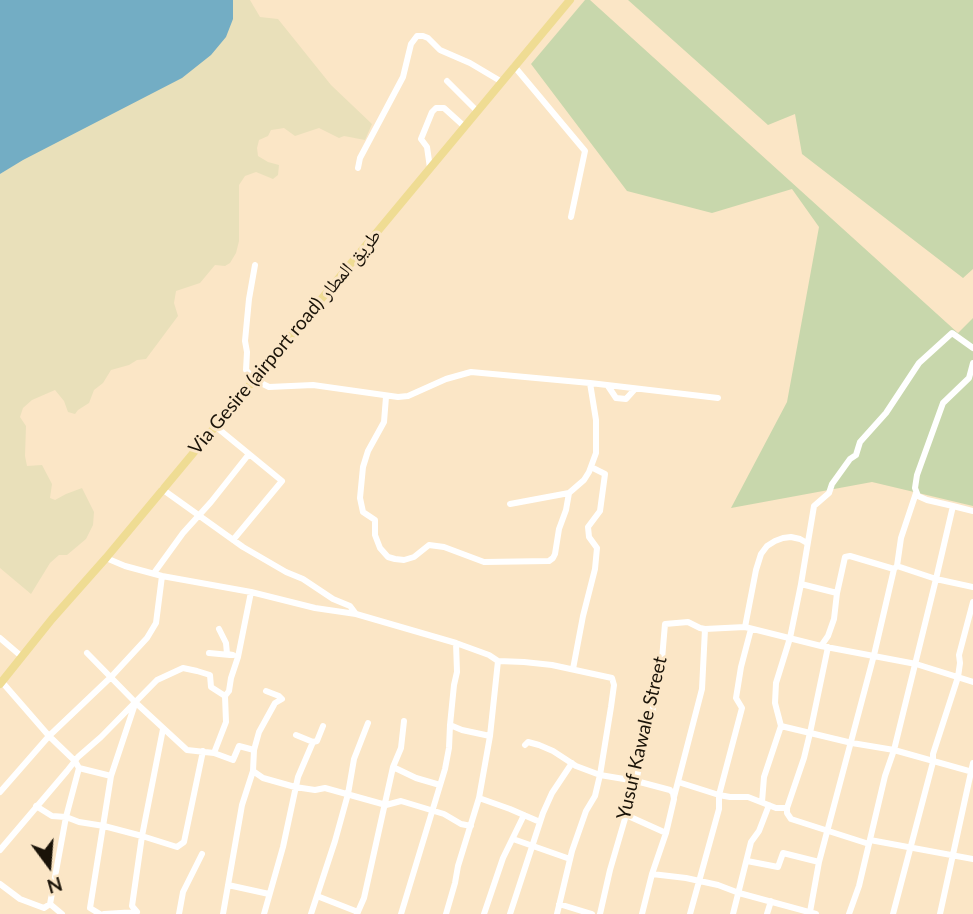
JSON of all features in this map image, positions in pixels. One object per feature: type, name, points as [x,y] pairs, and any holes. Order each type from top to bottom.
[{"type":"main road","name":"Via Gesire (airport road) طريق المطار","points":[[1,683],[570,0]]},
{"type":"street","points":[[358,168],[360,158],[403,77],[411,44],[417,36],[428,38],[440,50],[470,63],[502,82]]},
{"type":"street","points":[[514,66],[585,151],[571,217]]},
{"type":"street","points":[[447,81],[477,111]]},
{"type":"street","points":[[430,168],[427,148],[421,139],[432,112],[436,108],[444,108],[465,127]]},
{"type":"street","points":[[255,265],[249,299],[246,370],[255,380],[269,387],[313,385],[386,397],[408,396],[446,379],[471,372],[718,398]]},
{"type":"street","points":[[733,914],[751,842],[759,831],[766,803],[764,777],[781,726],[775,703],[776,683],[790,638],[814,506],[829,493],[832,484],[856,455],[860,442],[886,413],[919,363],[952,333],[973,348]]},
{"type":"street","points":[[652,874],[718,885],[808,913],[901,538],[916,493],[917,475],[943,403],[971,378],[973,363]]},
{"type":"street","points":[[510,504],[569,493],[584,480],[596,453],[596,420],[590,383]]},
{"type":"street","points":[[608,386],[616,398],[626,399],[635,389]]},
{"type":"street","points":[[386,397],[384,422],[368,451],[363,467],[360,498],[363,512],[375,520],[375,535],[380,548],[388,556],[404,560],[429,545],[444,547],[484,562],[549,561],[555,554],[569,493]]},
{"type":"street","points":[[215,426],[282,481],[233,540]]},
{"type":"street","points":[[153,573],[249,454]]},
{"type":"street","points":[[573,670],[595,569],[597,548],[589,537],[588,527],[600,511],[605,474],[591,467]]},
{"type":"street","points":[[163,489],[233,540],[333,599],[350,606],[356,614]]},
{"type":"street","points":[[916,493],[927,500],[973,511]]},
{"type":"street","points":[[849,914],[859,886],[885,776],[916,664],[953,506]]},
{"type":"street","points":[[690,914],[719,809],[719,794],[742,708],[736,698],[756,570],[761,554],[775,541],[791,537],[807,543]]},
{"type":"street","points":[[973,587],[845,556],[834,620],[825,646],[810,733],[787,808],[791,819],[827,832],[869,842],[910,846],[973,859]]},
{"type":"street","points":[[106,558],[162,576],[356,614],[456,643],[498,661],[524,662],[612,678],[611,707],[600,775],[570,859],[557,914]]},
{"type":"street","points":[[0,792],[49,736],[111,677],[147,638],[156,623],[162,576]]},
{"type":"street","points":[[801,584],[837,593]]},
{"type":"street","points":[[214,753],[226,722],[225,696],[229,691],[251,592]]},
{"type":"street","points":[[893,914],[933,754],[958,677],[959,655],[973,602]]},
{"type":"street","name":"Yusuf Kawale Street","points":[[600,914],[656,695],[665,624],[688,622],[705,629],[748,628],[916,664],[973,682]]},
{"type":"street","points":[[219,629],[226,643],[227,654],[235,656]]},
{"type":"street","points":[[642,914],[666,833],[702,689],[705,629]]},
{"type":"street","points":[[0,638],[22,656]]},
{"type":"street","points":[[401,914],[445,769],[457,672],[456,643]]},
{"type":"street","points":[[87,653],[187,750],[214,753],[233,760],[239,746],[254,750]]},
{"type":"street","points":[[209,653],[235,656]]},
{"type":"street","points":[[446,914],[479,798],[490,736],[498,661]]},
{"type":"street","points":[[0,884],[32,904],[44,908],[50,904],[77,765],[83,752],[157,680],[183,668],[211,675],[211,687],[225,696]]},
{"type":"street","points":[[1,683],[77,765],[111,776]]},
{"type":"street","points":[[223,914],[242,805],[253,771],[254,750],[259,732],[275,703],[282,699],[279,695],[266,691]]},
{"type":"street","points":[[135,702],[111,776],[90,908],[102,914],[137,913]]},
{"type":"street","points":[[317,896],[357,913],[364,898],[393,766],[401,748],[404,721]]},
{"type":"street","points":[[311,914],[335,841],[354,759],[368,723]]},
{"type":"street","points":[[450,725],[490,736]]},
{"type":"street","points":[[264,914],[295,787],[313,742],[317,741],[323,726]]},
{"type":"street","points":[[781,726],[972,769],[940,914]]},
{"type":"street","points":[[137,913],[132,906],[142,836],[163,729]]},
{"type":"street","points":[[296,735],[313,742]]},
{"type":"street","points":[[525,745],[528,742],[539,745],[576,766],[600,775],[670,790],[674,799]]},
{"type":"street","points":[[36,806],[51,816],[104,826],[177,847],[184,842],[203,751]]},
{"type":"street","points":[[510,914],[540,822],[552,793],[572,763]]},
{"type":"street","points":[[0,850],[36,806],[77,765]]},
{"type":"street","points":[[393,766],[416,778],[440,785]]},
{"type":"street","points":[[253,771],[264,778],[295,787],[315,790],[326,788],[386,805],[401,801],[444,814],[461,824],[471,826]]},
{"type":"street","points":[[678,782],[730,797],[748,797],[776,808],[787,808]]},
{"type":"street","points":[[479,798],[540,822]]},
{"type":"street","points":[[484,914],[498,870],[524,815]]},
{"type":"street","points":[[626,815],[666,833]]},
{"type":"street","points":[[513,839],[570,859]]},
{"type":"street","points":[[747,862],[778,867],[783,853],[819,862]]},
{"type":"street","points":[[179,914],[183,892],[202,854]]},
{"type":"street","points":[[228,885],[269,894]]},
{"type":"street","points":[[767,914],[771,901]]},
{"type":"street","points":[[50,904],[62,914]]},
{"type":"street","points":[[559,904],[592,914]]},
{"type":"green space","points":[[585,0],[590,0],[958,333],[973,318],[973,506],[872,482],[731,508],[787,402],[819,227],[792,189],[712,213],[627,191],[531,64]]},
{"type":"green space","points":[[628,0],[973,0],[973,269],[963,278],[802,154],[795,114],[768,125]]},
{"type":"sand","points":[[233,0],[250,0],[260,17],[278,19],[331,85],[372,124],[365,140],[344,136],[339,138],[319,128],[295,136],[284,128],[271,130],[268,136],[259,140],[258,156],[279,165],[278,175],[273,179],[256,172],[245,176],[239,185],[239,241],[236,253],[225,266],[215,265],[200,283],[176,291],[174,303],[178,316],[146,359],[111,370],[103,383],[94,390],[89,403],[75,414],[68,412],[64,401],[55,390],[32,400],[23,408],[20,417],[26,426],[27,466],[42,465],[52,484],[50,498],[55,500],[82,488],[94,512],[93,525],[86,539],[67,555],[59,555],[50,563],[31,594],[0,568],[0,174],[233,19]]},
{"type":"water","points":[[0,0],[233,0],[233,19],[226,37],[211,55],[182,78],[0,174]]}]
